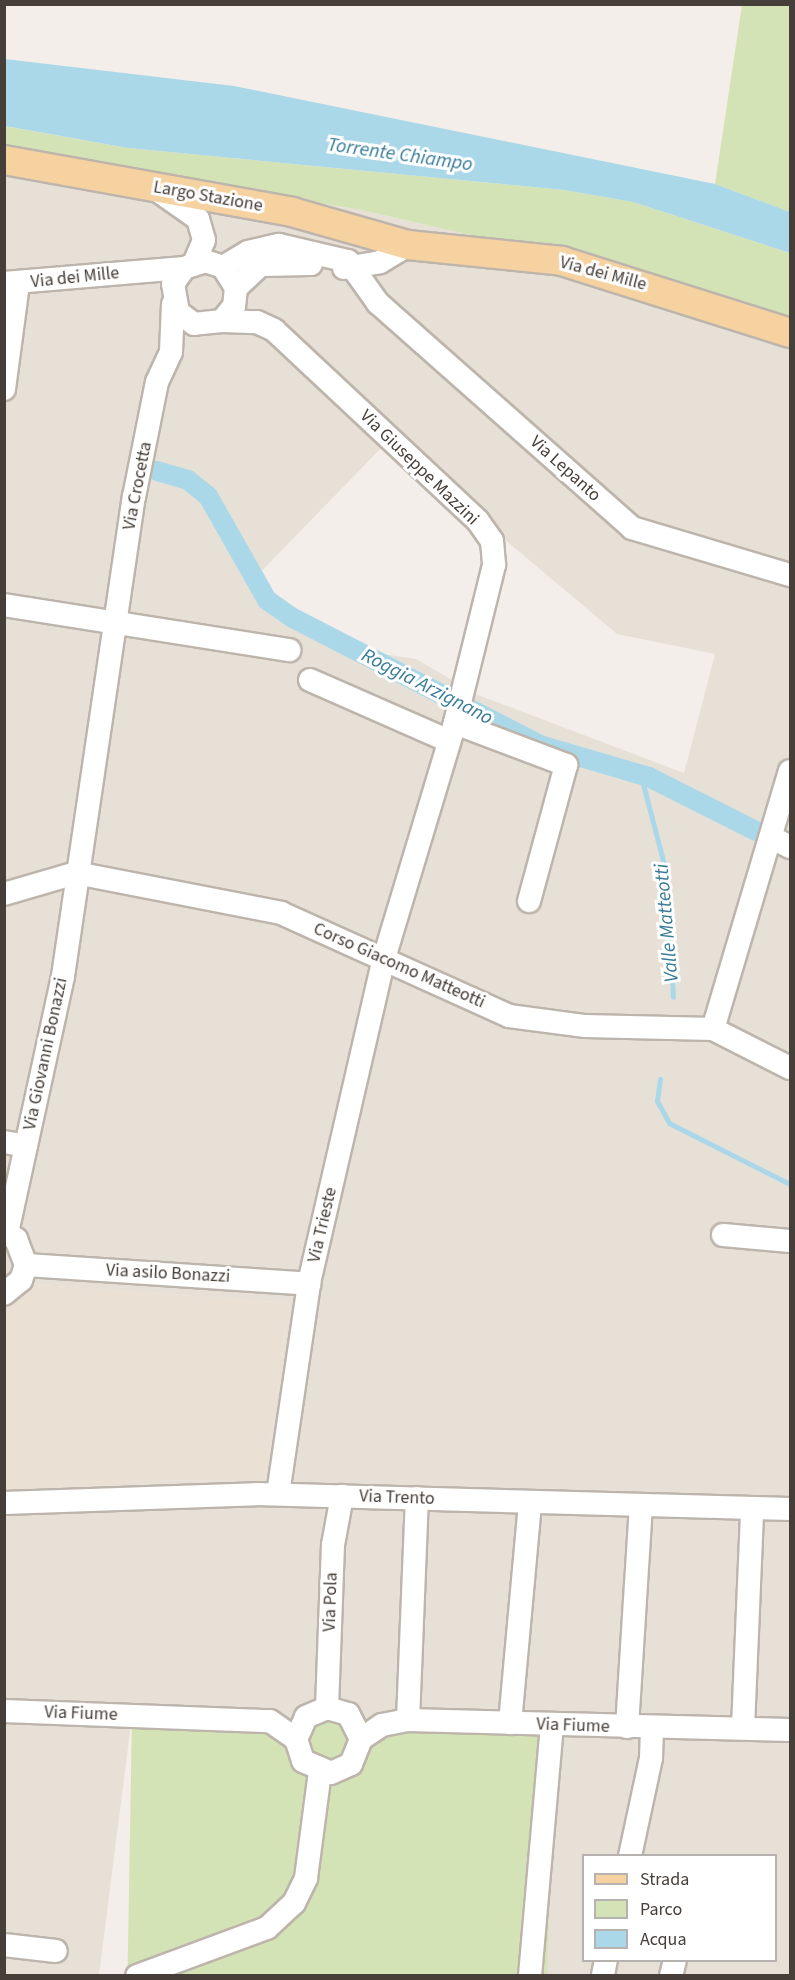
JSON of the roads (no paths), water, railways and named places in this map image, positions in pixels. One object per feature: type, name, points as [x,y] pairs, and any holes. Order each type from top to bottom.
[{"type":"main road","name":"Largo Stazione","points":[[4,160],[292,212],[408,245]]},
{"type":"main road","name":"Via dei Mille","points":[[408,245],[562,261],[790,333]]},
{"type":"street","points":[[154,187],[198,219],[204,240],[173,299],[194,324],[218,322]]},
{"type":"street","points":[[189,265],[223,267],[248,252],[279,245],[333,255],[348,268]]},
{"type":"street","points":[[171,352],[218,322],[234,306],[236,288],[249,272],[278,261],[348,268],[380,262],[408,245]]},
{"type":"street","points":[[374,299],[380,262]]},
{"type":"street","name":"Via dei Mille","points":[[11,283],[189,265]]},
{"type":"street","points":[[223,267],[236,288]]},
{"type":"street","name":"Via Lepanto","points":[[348,268],[374,299],[632,528],[790,575]]},
{"type":"street","name":"Via dei Mille","points":[[132,272],[173,299]]},
{"type":"street","points":[[4,389],[11,283]]},
{"type":"street","name":"Via Crocetta","points":[[76,873],[113,622],[157,382],[171,352],[173,299]]},
{"type":"street","name":"Via Giuseppe Mazzini","points":[[218,322],[257,322],[274,330],[478,521],[492,541],[488,602],[452,732]]},
{"type":"street","points":[[4,605],[289,650]]},
{"type":"street","points":[[310,680],[452,732],[566,765],[529,901]]},
{"type":"street","name":"Via Trieste","points":[[278,1494],[309,1284],[384,958],[452,732]]},
{"type":"street","points":[[712,1029],[781,842],[790,771]]},
{"type":"street","name":"Corso Giacomo Matteotti","points":[[4,894],[76,873],[281,913],[509,1016],[585,1026],[712,1029],[790,1068]]},
{"type":"street","name":"Via Giovanni Bonazzi","points":[[6,1233],[15,1144],[63,976],[76,873]]},
{"type":"street","points":[[4,1294],[21,1280],[26,1265],[16,1239],[6,1233]]},
{"type":"street","points":[[723,1235],[790,1242]]},
{"type":"street","name":"Via asilo Bonazzi","points":[[26,1265],[309,1284]]},
{"type":"street","name":"Via Trento","points":[[4,1503],[278,1494],[417,1498],[530,1505],[790,1509]]},
{"type":"street","name":"Via Pola","points":[[327,1708],[333,1545],[342,1496]]},
{"type":"street","points":[[408,1720],[417,1498]]},
{"type":"street","points":[[510,1723],[530,1505]]},
{"type":"street","points":[[627,1727],[641,1507]]},
{"type":"street","points":[[743,1728],[752,1509]]},
{"type":"street","points":[[137,1976],[267,1928],[294,1903],[306,1878],[320,1772],[351,1764],[361,1739],[348,1714],[327,1708],[306,1717],[296,1739]]},
{"type":"street","name":"Via Fiume","points":[[4,1711],[270,1721],[296,1739],[303,1761],[320,1772]]},
{"type":"street","name":"Via Fiume","points":[[361,1739],[382,1725],[408,1720],[552,1726],[790,1730]]},
{"type":"street","points":[[530,1976],[552,1726]]},
{"type":"street","points":[[630,1854],[651,1758],[652,1727]]},
{"type":"street","points":[[4,1946],[56,1951]]},
{"type":"water","name":"Torrente Chiampo","points":[[5,59],[234,86],[715,184],[790,212],[790,253],[633,202],[564,190],[128,148],[5,126]]},
{"type":"waterway","name":"Roggia Arzignano","points":[[157,471],[188,480],[208,496],[267,600],[291,617],[540,745],[649,777],[756,831]]},
{"type":"waterway","name":"Valle Matteotti","points":[[642,780],[666,872],[673,997]]},
{"type":"waterway","name":"Valle Matteotti","points":[[660,1079],[657,1101],[669,1123],[790,1184]]}]
